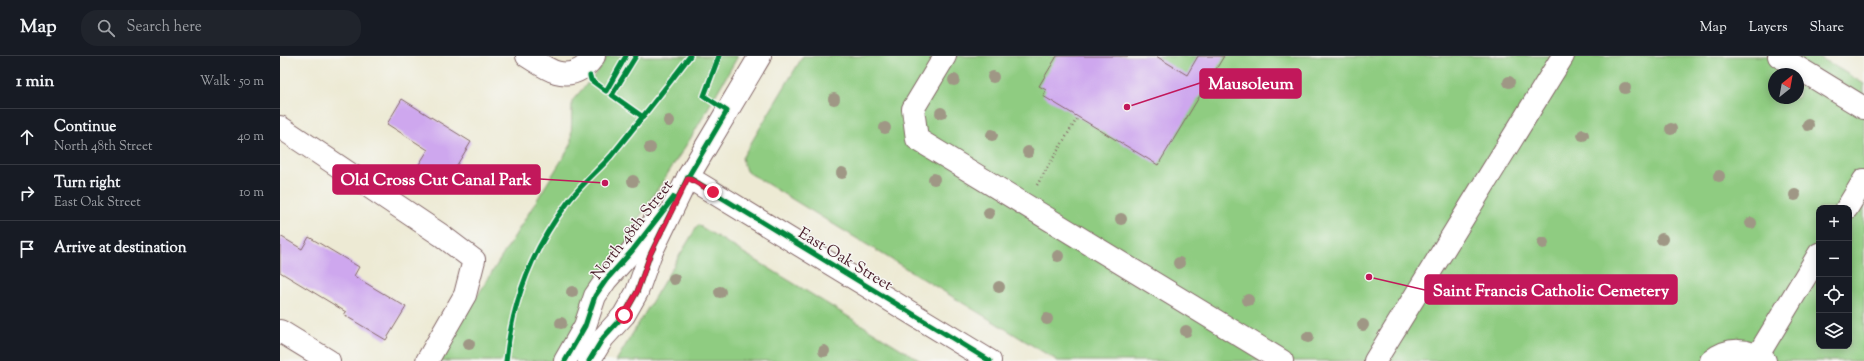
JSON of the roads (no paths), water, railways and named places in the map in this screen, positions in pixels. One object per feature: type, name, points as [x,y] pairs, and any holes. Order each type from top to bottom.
[{"type":"street","points":[[527,56],[555,72],[572,74],[590,62],[594,56]]},
{"type":"street","name":"North 48th Street","points":[[588,361],[602,338],[624,315],[637,292],[650,255],[688,178],[760,56]]},
{"type":"street","points":[[945,56],[913,109],[917,139],[1282,361]]},
{"type":"street","points":[[1375,361],[1563,56]]},
{"type":"street","points":[[1779,56],[1864,108]]},
{"type":"street","points":[[280,127],[441,235],[474,260],[465,295],[427,361]]},
{"type":"street","name":"North 48th Street","points":[[565,361],[585,326],[595,296],[606,280],[632,251],[688,178]]},
{"type":"street","name":"East Oak Street","points":[[688,178],[990,361]]},
{"type":"street","points":[[1849,205],[1864,180]]},
{"type":"street","points":[[1711,361],[1718,355],[1731,351],[1745,350],[1761,358],[1816,259]]},
{"type":"street","points":[[280,331],[328,361]]},
{"type":"place","name":"Mausoleum","points":[[1127,107]]},
{"type":"place","name":"Old Cross Cut Canal Park","points":[[605,183]]},
{"type":"place","name":"Saint Francis Catholic Cemetery","points":[[1369,277]]}]
